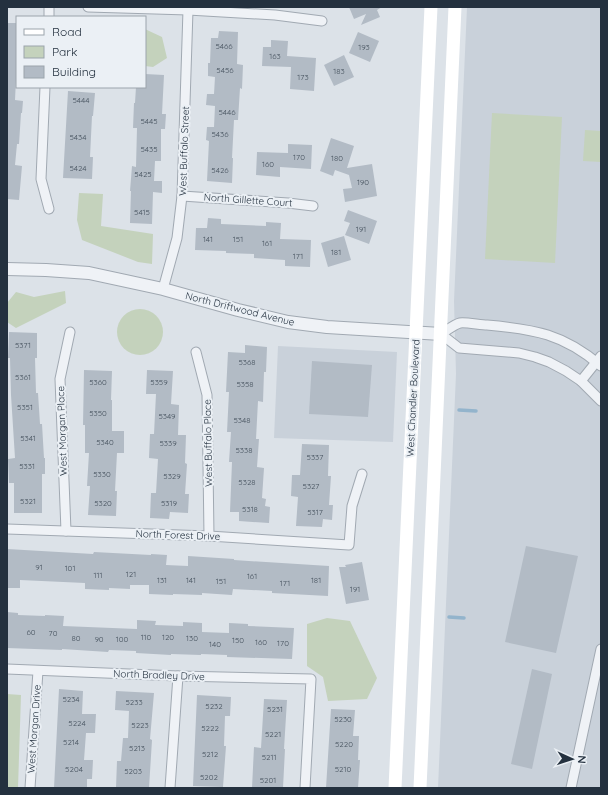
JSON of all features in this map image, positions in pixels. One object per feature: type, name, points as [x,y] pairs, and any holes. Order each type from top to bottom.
[{"type":"main road","name":"West Chandler Boulevard","points":[[395,788],[431,7]]},
{"type":"main road","points":[[420,788],[456,7]]},
{"type":"street","points":[[88,7],[188,10],[275,15],[322,21]]},
{"type":"street","name":"West Buffalo Street","points":[[163,289],[177,238],[182,196],[188,10]]},
{"type":"street","points":[[45,88],[41,179],[49,209]]},
{"type":"street","name":"North Gillette Court","points":[[182,196],[313,206]]},
{"type":"street","name":"North Driftwood Avenue","points":[[7,269],[89,273],[163,289],[288,322],[327,327],[441,334]]},
{"type":"street","points":[[581,381],[599,361],[562,340],[544,333],[512,327],[459,323],[441,334],[459,348],[519,353],[549,362],[581,381],[601,401]]},
{"type":"street","name":"West Morgan Place","points":[[66,531],[60,379],[70,332]]},
{"type":"street","name":"West Buffalo Place","points":[[196,352],[207,395],[209,536]]},
{"type":"street","name":"North Forest Drive","points":[[7,530],[209,536],[349,545],[352,506],[362,474]]},
{"type":"street","points":[[572,788],[601,649]]},
{"type":"street","name":"North Bradley Drive","points":[[7,669],[178,676],[311,679],[305,788]]},
{"type":"street","name":"West Morgan Drive","points":[[30,788],[38,671]]},
{"type":"street","points":[[170,788],[178,676]]},
{"type":"shaded area","points":[[467,7],[601,7],[601,788],[438,788],[456,374],[454,301]]},
{"type":"shaded area","points":[[278,346],[397,352],[393,442],[274,438]]},
{"type":"green space","points":[[146,29],[162,37],[167,58],[153,67],[146,66]]},
{"type":"green space","points":[[492,113],[562,117],[555,263],[485,259]]},
{"type":"green space","points":[[585,130],[601,131],[601,162],[583,161]]},
{"type":"green space","points":[[79,193],[103,194],[101,226],[153,234],[152,264],[138,262],[82,240],[77,220]]},
{"type":"green space","points":[[65,291],[66,303],[16,328],[7,322],[7,303],[16,292],[34,297]]},
{"type":"green space","points":[[140,309],[153,313],[159,319],[163,332],[159,345],[153,351],[140,355],[127,351],[121,345],[117,332],[121,319],[127,313]]},
{"type":"green space","points":[[327,618],[350,621],[377,678],[367,699],[328,701],[323,677],[307,666],[307,624]]},
{"type":"green space","points":[[7,694],[21,695],[18,788],[7,788]]},
{"type":"building","points":[[349,7],[382,7],[377,10],[380,17],[361,25],[366,14],[354,19]]},
{"type":"building","points":[[7,23],[16,23],[15,100],[23,101],[19,144],[17,144],[15,165],[22,166],[19,200],[7,199]]},
{"type":"building","points":[[219,31],[238,32],[237,64],[243,65],[238,120],[234,120],[232,183],[207,181],[209,141],[206,140],[207,127],[214,127],[215,106],[206,105],[207,94],[214,94],[215,77],[208,76],[208,63],[210,63],[211,38],[218,38]]},
{"type":"building","points":[[358,32],[379,41],[370,62],[349,53]]},
{"type":"building","points":[[271,40],[288,41],[287,56],[316,58],[314,91],[290,89],[291,67],[262,66],[263,47],[271,47]]},
{"type":"building","points":[[344,55],[354,77],[334,86],[324,65]]},
{"type":"building","points":[[146,74],[164,75],[162,114],[166,114],[165,129],[161,129],[161,161],[155,161],[154,181],[162,181],[162,193],[153,192],[152,224],[130,223],[132,166],[136,167],[137,128],[133,128],[136,88],[146,88]]},
{"type":"building","points":[[68,91],[95,93],[90,157],[93,157],[92,179],[63,178]]},
{"type":"building","points":[[331,138],[354,146],[347,168],[372,164],[377,196],[345,202],[343,189],[352,188],[349,175],[335,170],[333,176],[320,171]]},
{"type":"building","points":[[288,144],[312,145],[311,169],[280,167],[280,177],[256,175],[257,152],[288,153]]},
{"type":"building","points":[[348,210],[377,221],[369,244],[345,235],[350,223],[344,221]]},
{"type":"building","points":[[208,218],[221,219],[221,224],[266,226],[266,222],[281,223],[280,239],[311,240],[310,267],[285,266],[285,260],[254,258],[254,254],[195,250],[196,228],[207,228]]},
{"type":"building","points":[[344,236],[351,260],[328,267],[321,243]]},
{"type":"building","points":[[9,332],[37,333],[37,358],[35,358],[36,393],[38,393],[40,424],[42,424],[45,458],[45,474],[42,474],[42,513],[14,513],[14,483],[9,483],[8,459],[15,458],[10,358],[8,358]]},
{"type":"building","points":[[245,345],[267,347],[263,402],[258,401],[256,439],[259,439],[257,467],[264,468],[262,498],[266,499],[265,506],[270,507],[269,523],[239,521],[239,512],[230,512],[232,462],[229,462],[231,432],[227,432],[229,392],[226,392],[228,352],[245,353]]},
{"type":"building","points":[[312,361],[372,365],[368,417],[309,414]]},
{"type":"building","points":[[84,370],[112,371],[112,431],[124,431],[124,453],[117,453],[115,491],[117,491],[116,516],[88,515],[90,486],[87,486],[89,453],[85,453],[85,425],[83,425]]},
{"type":"building","points":[[147,370],[173,371],[171,404],[179,405],[178,435],[186,435],[185,463],[187,464],[185,494],[189,494],[188,513],[170,512],[169,519],[150,518],[151,493],[156,493],[158,459],[149,458],[150,434],[154,434],[156,394],[146,394]]},
{"type":"building","points":[[302,444],[329,445],[328,476],[331,476],[329,505],[333,505],[332,520],[323,519],[322,527],[296,526],[298,497],[291,496],[292,475],[300,475]]},
{"type":"building","points":[[526,546],[578,556],[556,653],[505,642]]},
{"type":"building","points":[[7,549],[93,554],[94,552],[167,555],[166,565],[188,566],[188,556],[329,566],[328,596],[233,589],[232,595],[202,593],[202,595],[149,594],[149,585],[130,585],[130,589],[109,588],[109,590],[85,589],[85,583],[20,580],[20,588],[7,588]]},
{"type":"building","points":[[362,562],[369,600],[346,604],[339,567],[346,567],[345,565]]},
{"type":"building","points":[[7,612],[18,613],[18,615],[64,616],[63,626],[137,629],[137,620],[156,621],[155,625],[183,626],[183,622],[202,623],[202,632],[229,633],[229,623],[248,624],[248,626],[294,628],[292,659],[227,657],[227,655],[201,654],[171,655],[136,653],[136,651],[109,650],[108,652],[7,648]]},
{"type":"building","points":[[532,669],[552,674],[532,769],[511,764]]},
{"type":"building","points":[[59,689],[83,691],[82,714],[96,714],[95,733],[86,733],[84,760],[93,760],[92,779],[87,779],[87,788],[54,788]]},
{"type":"building","points":[[116,691],[154,693],[150,739],[152,740],[149,788],[116,788],[117,761],[121,761],[123,738],[128,738],[129,711],[115,710]]},
{"type":"building","points":[[197,695],[231,697],[230,716],[225,716],[224,746],[226,746],[223,787],[193,786]]},
{"type":"building","points":[[264,699],[287,700],[283,788],[252,788],[254,747],[261,748]]},
{"type":"building","points":[[331,709],[355,710],[353,736],[359,736],[358,760],[360,760],[358,788],[326,788]]},
{"type":"waterway","points":[[459,410],[476,411]]},
{"type":"waterway","points":[[449,617],[464,618]]}]
